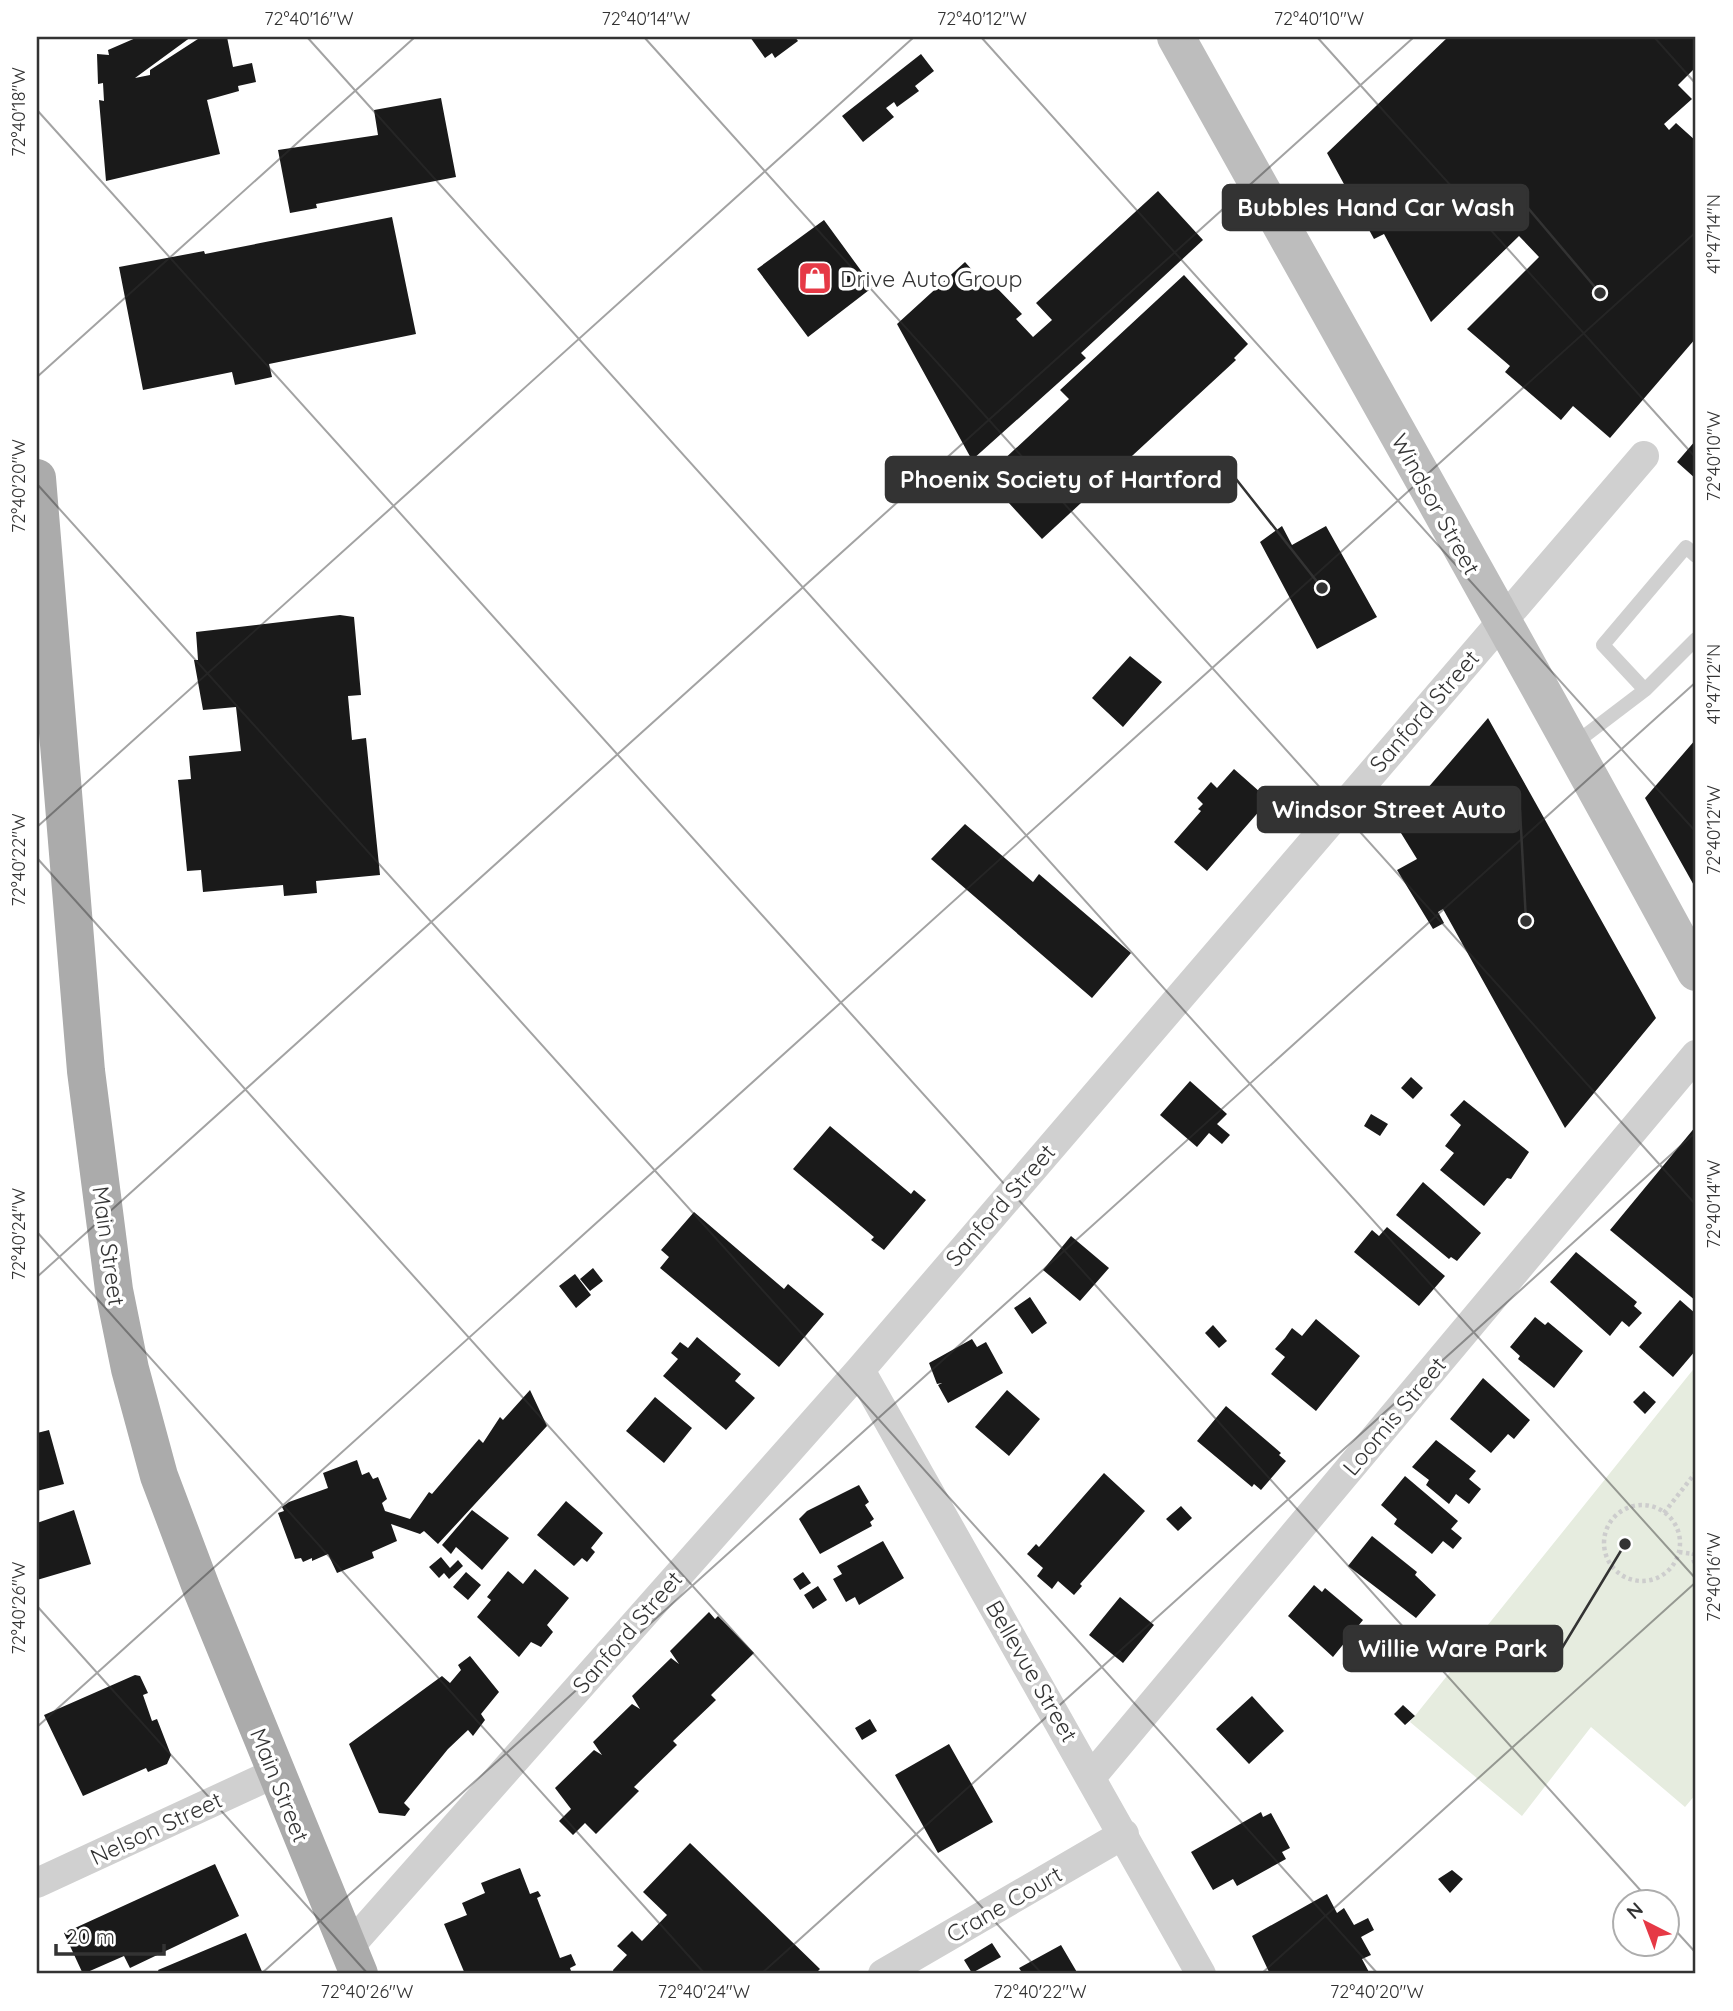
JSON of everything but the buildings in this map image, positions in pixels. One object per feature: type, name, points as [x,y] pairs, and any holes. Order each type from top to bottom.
[{"type":"main road","name":"Windsor Street","points":[[1176,37],[1501,621],[1573,744],[1696,972]]},
{"type":"main road","name":"Main Street","points":[[37,478],[86,1071],[114,1290],[130,1369],[159,1476],[275,1773],[353,1961]]},
{"type":"street","name":"Sanford Street","points":[[353,1961],[1644,456]]},
{"type":"street","name":"Loomis Street","points":[[1092,1776],[1696,1055]]},
{"type":"street","name":"Bellevue Street","points":[[860,1370],[1125,1834],[1201,1974]]},
{"type":"street","name":"Nelson Street","points":[[37,1883],[275,1773]]},
{"type":"street","name":"Crane Court","points":[[883,1974],[1125,1834]]},
{"type":"lane","points":[[1646,690],[1603,645],[1686,547],[1696,556]]},
{"type":"lane","points":[[1573,744],[1646,690],[1696,639]]},
{"type":"path","points":[[1664,1513],[1696,1473]]},
{"type":"path","points":[[1648,1505],[1664,1513],[1676,1526],[1679,1552],[1675,1564],[1655,1580],[1642,1582],[1618,1574],[1604,1553],[1607,1528],[1613,1517],[1623,1510],[1648,1505]]},
{"type":"path","points":[[1696,1546],[1693,1554],[1696,1569]]},
{"type":"path","points":[[1679,1552],[1693,1554]]},
{"type":"shaded area","points":[[1696,1366],[1696,1794],[1685,1807],[1591,1727],[1522,1816],[1410,1722]]},
{"type":"place","name":"Drive Auto Group","points":[[815,278]]},
{"type":"place","name":"Bubbles Hand Car Wash","points":[[1600,293]]},
{"type":"place","name":"Phoenix Society of Hartford","points":[[1322,588]]},
{"type":"place","name":"Windsor Street Auto","points":[[1526,921]]},
{"type":"place","name":"Willie Ware Park","points":[[1625,1544]]}]
